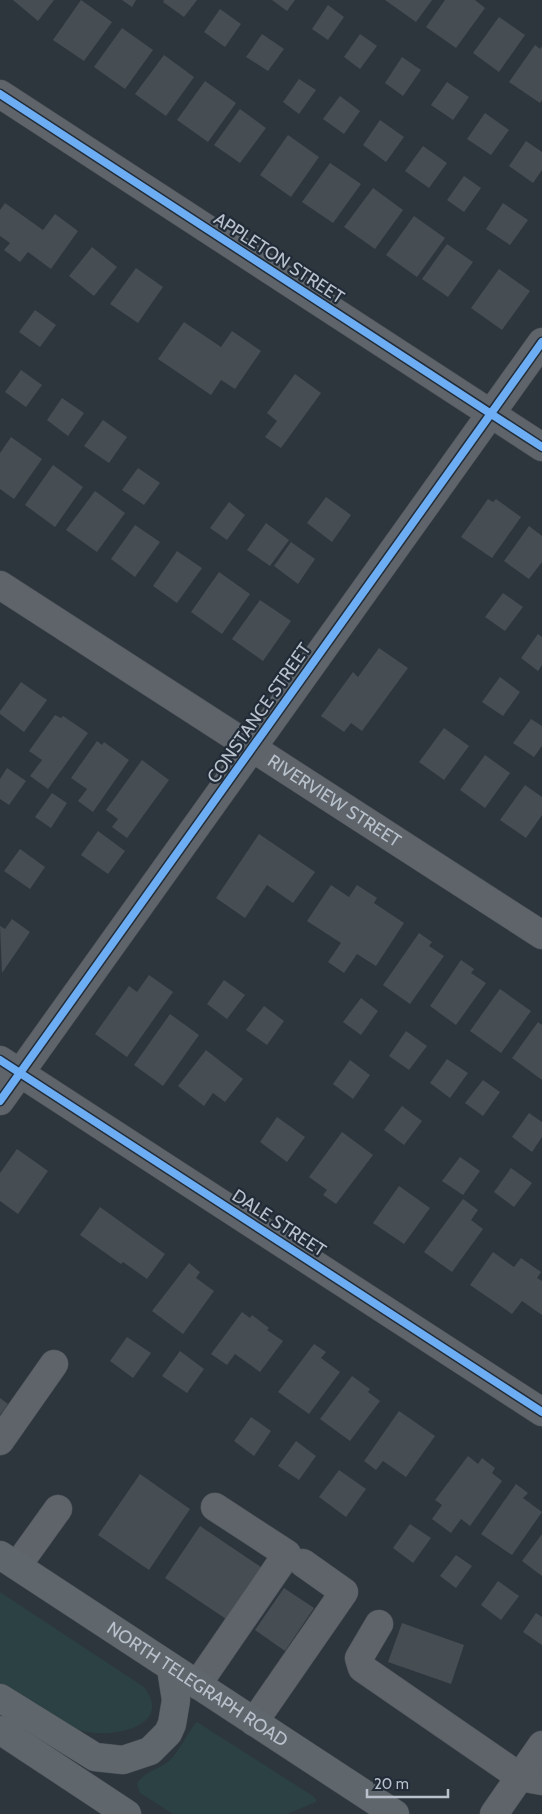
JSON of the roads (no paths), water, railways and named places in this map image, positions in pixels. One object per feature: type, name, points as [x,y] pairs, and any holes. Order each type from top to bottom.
[{"type":"main road","name":"NORTH TELEGRAPH ROAD","points":[[8,1561],[395,1814]]},
{"type":"main road","points":[[0,1698],[95,1757],[123,1760],[150,1751],[168,1733],[172,1724],[176,1700],[172,1668]]},
{"type":"main road","points":[[0,1730],[127,1814]]},
{"type":"street","name":"APPLETON STREET","points":[[0,94],[542,447]]},
{"type":"street","name":"CONSTANCE STREET","points":[[0,1101],[10,1066],[252,749],[542,342]]},
{"type":"street","name":"RIVERVIEW STREET","points":[[0,584],[252,749],[542,935]]},
{"type":"street","name":"DALE STREET","points":[[10,1066],[542,1412]]},
{"type":"street","points":[[0,1441],[54,1364]]},
{"type":"street","points":[[197,1684],[287,1554],[216,1507]]},
{"type":"street","points":[[8,1561],[58,1509]]},
{"type":"street","points":[[254,1722],[344,1592],[303,1563]]},
{"type":"street","points":[[379,1624],[359,1658],[362,1668],[531,1779]]},
{"type":"street","points":[[494,1814],[531,1779],[542,1745]]}]
